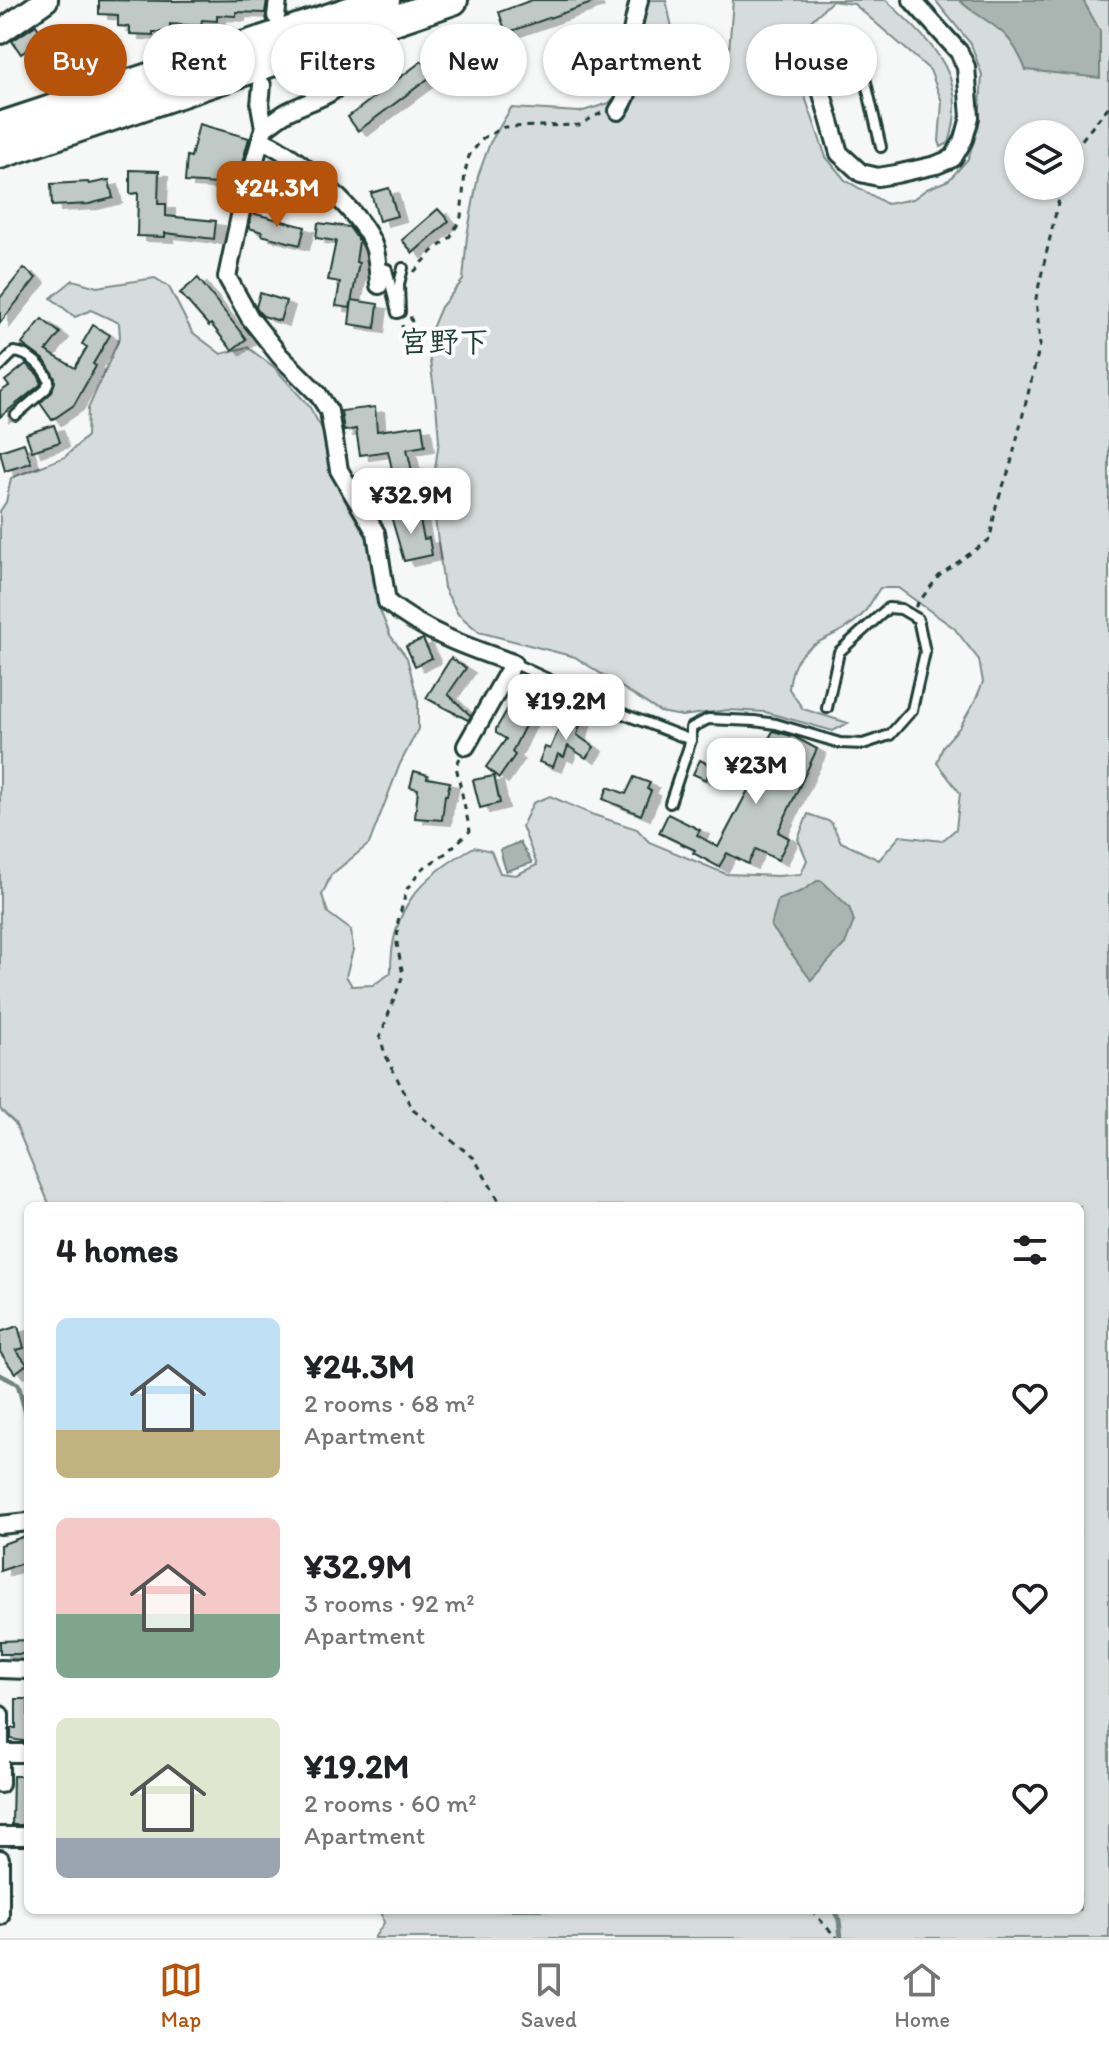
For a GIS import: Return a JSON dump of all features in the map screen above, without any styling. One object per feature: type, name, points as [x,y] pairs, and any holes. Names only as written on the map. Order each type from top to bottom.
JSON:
[{"type":"highway","points":[[344,24],[385,0]]},
{"type":"highway","points":[[354,24],[453,0]]},
{"type":"highway","points":[[0,127],[271,47]]},
{"type":"highway","points":[[0,154],[271,53]]},
{"type":"main road","points":[[0,32],[46,0]]},
{"type":"street","points":[[618,111],[628,97],[631,85],[631,41],[639,0]]},
{"type":"street","points":[[823,96],[839,153],[861,173],[878,177],[936,165],[953,158],[964,139],[970,117],[966,67],[959,52],[912,0]]},
{"type":"street","points":[[262,85],[262,134],[227,277],[250,318],[280,356],[318,394],[329,411],[339,470],[376,533],[387,602],[403,615],[433,631],[469,648],[513,663],[466,746]]},
{"type":"street","points":[[262,134],[290,110],[326,96]]},
{"type":"street","points":[[262,134],[331,191],[361,224],[374,247],[378,277]]},
{"type":"street","points":[[0,1525],[24,1522]]},
{"type":"street","points":[[0,1669],[24,1670]]},
{"type":"street","points":[[0,1715],[0,1784]]},
{"type":"street","points":[[0,1753],[24,1753]]},
{"type":"street","points":[[0,1836],[24,1836]]},
{"type":"street","points":[[0,1859],[0,1916]]},
{"type":"lane","points":[[869,96],[881,147]]},
{"type":"lane","points":[[397,313],[400,312],[399,284],[403,268]]},
{"type":"lane","points":[[378,277],[387,269],[397,313]]},
{"type":"lane","points":[[0,366],[14,352],[24,353],[46,373],[49,381],[46,389],[16,415]]},
{"type":"lane","points":[[670,803],[691,740],[691,728],[708,719],[776,724],[840,743],[863,744],[890,735],[912,710],[925,652],[918,619],[910,613],[888,608],[839,652],[827,708]]},
{"type":"lane","points":[[513,663],[626,715],[691,740]]},
{"type":"path","points":[[1084,137],[1109,106]]},
{"type":"path","points":[[413,273],[451,237],[461,217],[469,156],[483,138],[504,127],[579,125],[601,112],[618,111]]},
{"type":"path","points":[[910,613],[939,576],[990,539],[996,506],[1010,467],[1040,345],[1036,298],[1059,200]]},
{"type":"path","points":[[397,313],[406,344],[417,337],[410,321],[410,308]]},
{"type":"path","points":[[466,746],[456,766],[470,831],[422,869],[407,889],[398,921],[397,944],[403,975],[380,1037],[385,1054],[413,1110],[474,1158],[500,1202]]},
{"type":"path","points":[[815,1914],[837,1938]]},
{"type":"shaded area","points":[[648,0],[666,0],[671,24],[643,24]]},
{"type":"shaded area","points":[[733,0],[886,0],[932,46],[951,79],[955,98],[949,143],[941,147],[939,141],[942,102],[930,70],[854,4],[832,1],[808,24],[746,24],[746,96],[805,96],[826,157],[845,180],[887,204],[913,199],[949,180],[968,159],[979,125],[982,75],[971,44],[935,0],[1109,0],[1109,1938],[374,1938],[384,1923],[382,1914],[1084,1914],[1084,1202],[48,1202],[15,1123],[0,1109],[0,511],[6,502],[11,478],[65,457],[87,436],[88,409],[120,337],[119,323],[91,310],[75,317],[51,298],[73,280],[97,287],[155,278],[169,287],[192,332],[221,354],[247,347],[274,367],[309,406],[325,434],[333,479],[368,540],[377,603],[390,635],[407,658],[418,701],[418,729],[400,764],[369,844],[331,875],[322,895],[328,913],[351,930],[353,950],[346,976],[352,986],[373,985],[391,973],[392,950],[403,912],[424,883],[455,858],[474,847],[491,851],[500,873],[516,875],[537,865],[522,826],[533,803],[550,796],[637,829],[649,842],[726,874],[801,874],[807,860],[798,839],[808,814],[831,822],[841,842],[879,860],[900,836],[942,841],[956,829],[960,793],[937,763],[943,746],[960,727],[983,682],[979,660],[954,628],[898,588],[880,588],[862,615],[806,650],[792,671],[789,689],[803,709],[848,723],[833,731],[765,712],[728,710],[682,716],[660,712],[575,657],[479,632],[458,614],[444,588],[435,518],[434,476],[439,441],[427,340],[441,307],[463,280],[478,176],[490,143],[511,108],[580,112],[609,103],[616,96],[730,96]]},
{"type":"shaded area","points":[[959,0],[1083,0],[1100,31],[1100,78],[1026,70],[1006,36]]},
{"type":"shaded area","points":[[520,842],[532,863],[506,871],[500,850]]},
{"type":"shaded area","points":[[822,881],[849,907],[854,921],[845,944],[811,980],[771,926],[778,900],[802,891]]},
{"type":"building","points":[[99,0],[267,0],[265,13],[217,15],[217,21],[202,20],[201,24],[143,24],[143,35],[130,34],[127,24],[118,24],[118,15],[99,14]]},
{"type":"building","points":[[532,0],[595,2],[527,26],[503,24],[499,12]]},
{"type":"building","points":[[24,33],[24,52],[21,54],[12,41]]},
{"type":"building","points":[[420,63],[420,85],[358,131],[348,117],[376,96],[404,96],[404,75]]},
{"type":"building","points":[[199,124],[249,138],[236,185],[185,182],[187,156],[191,157]]},
{"type":"building","points":[[270,160],[285,166],[309,186],[305,195],[263,177]]},
{"type":"building","points":[[130,170],[159,171],[158,204],[166,204],[166,216],[216,221],[214,239],[165,233],[165,237],[137,236],[138,193],[130,194]]},
{"type":"building","points":[[109,180],[113,198],[89,204],[52,206],[51,184],[89,184]]},
{"type":"building","points":[[389,188],[397,216],[379,221],[371,193]]},
{"type":"building","points":[[438,209],[449,221],[413,253],[402,240]]},
{"type":"building","points":[[252,213],[305,227],[300,245],[261,235],[262,232],[249,228]]},
{"type":"building","points":[[318,223],[349,227],[359,241],[356,262],[359,263],[350,308],[336,306],[340,282],[328,280],[336,241],[316,238]]},
{"type":"building","points":[[24,268],[36,278],[0,323],[0,298]]},
{"type":"building","points":[[198,278],[246,339],[232,350],[180,293]]},
{"type":"building","points":[[260,293],[286,301],[280,321],[259,312],[256,307]]},
{"type":"building","points":[[352,300],[378,304],[375,328],[349,324]]},
{"type":"building","points":[[42,319],[60,333],[46,351],[75,368],[87,347],[82,344],[93,325],[110,335],[74,405],[52,420],[40,403],[52,392],[55,378],[45,361],[22,344]]},
{"type":"building","points":[[26,364],[38,375],[40,385],[0,417],[0,392],[9,386],[5,381]]},
{"type":"building","points":[[375,407],[377,431],[422,425],[425,446],[407,449],[416,488],[397,492],[388,451],[360,455],[356,429],[344,431],[341,411]]},
{"type":"building","points":[[54,425],[60,442],[32,451],[26,434]]},
{"type":"building","points":[[24,443],[31,463],[5,471],[0,451]]},
{"type":"building","points":[[418,511],[424,539],[429,538],[432,555],[404,561],[391,516]]},
{"type":"building","points":[[423,639],[432,658],[415,666],[406,646]]},
{"type":"building","points":[[451,658],[466,668],[448,694],[471,716],[468,720],[426,698]]},
{"type":"building","points":[[521,686],[539,697],[512,752],[515,755],[499,778],[486,767],[506,739],[496,733],[496,729]]},
{"type":"building","points":[[565,715],[582,719],[577,735],[594,747],[586,758],[568,746],[564,757],[558,754],[553,767],[539,762],[545,747],[550,749]]},
{"type":"building","points":[[773,731],[795,737],[817,749],[778,832],[789,838],[778,860],[756,849],[748,864],[727,853],[719,867],[693,853],[695,850],[659,833],[668,814],[700,830],[697,835],[718,847],[763,762],[758,759]]},
{"type":"building","points":[[700,760],[712,766],[706,780],[693,774]]},
{"type":"building","points":[[414,771],[428,775],[427,778],[450,782],[442,820],[415,818],[418,789],[410,787]]},
{"type":"building","points":[[494,776],[500,803],[480,808],[473,780]]},
{"type":"building","points":[[634,777],[650,783],[647,789],[651,791],[641,815],[603,799],[608,787],[626,794]]},
{"type":"building","points":[[18,1326],[24,1348],[16,1350],[24,1360],[24,1366],[15,1373],[0,1352],[0,1332]]},
{"type":"building","points":[[24,1536],[24,1562],[0,1571],[0,1545]]},
{"type":"building","points":[[24,1640],[24,1654],[0,1654],[0,1641]]},
{"type":"building","points":[[16,1699],[24,1699],[24,1741],[11,1739],[11,1728],[16,1728]]},
{"type":"building","points":[[13,1776],[24,1776],[24,1825],[12,1825]]},
{"type":"waterway","points":[[0,1375],[18,1384],[24,1406]]},
{"type":"waterway","points":[[836,1914],[841,1938]]},
{"type":"district","name":"宮野下","points":[[444,341]]}]
